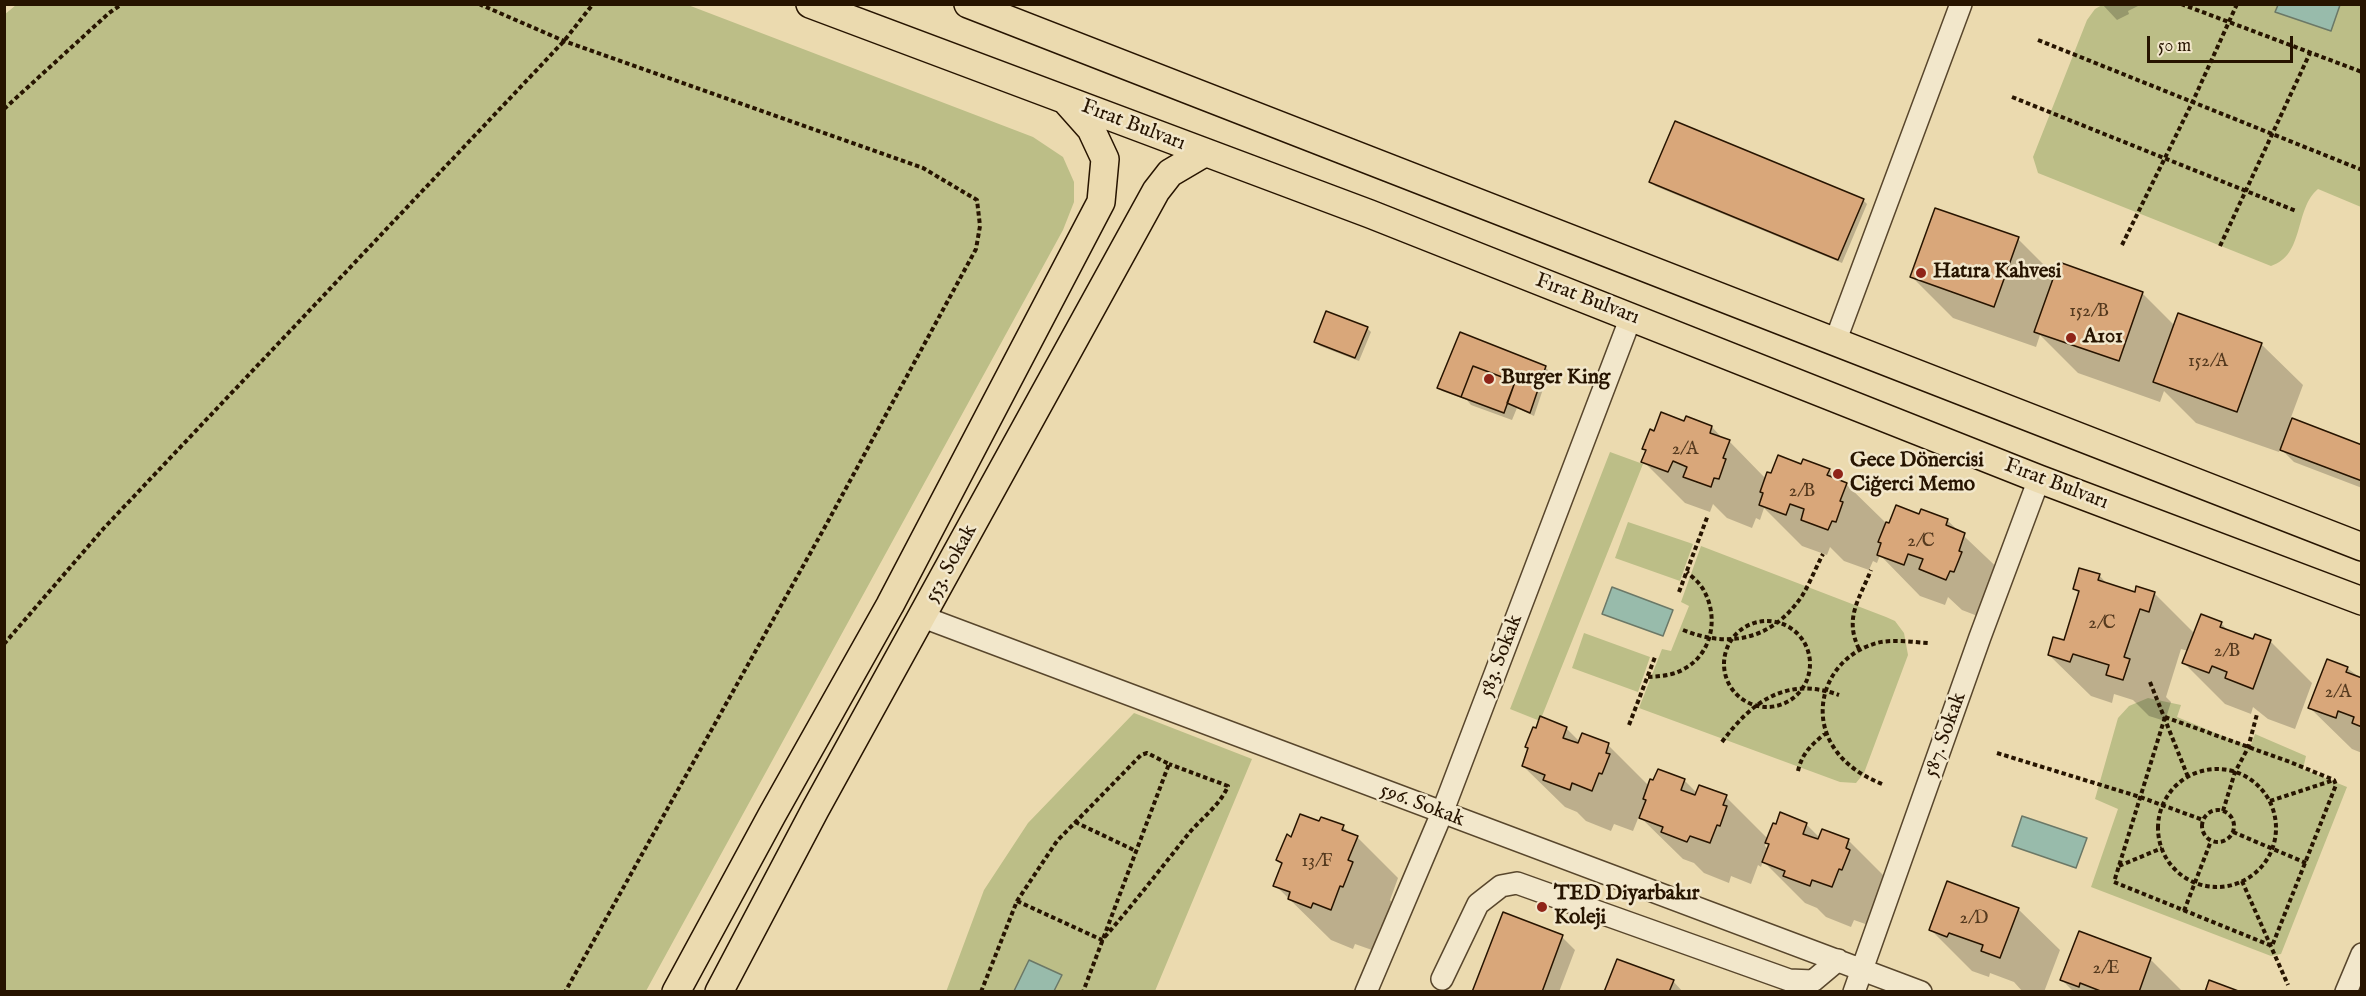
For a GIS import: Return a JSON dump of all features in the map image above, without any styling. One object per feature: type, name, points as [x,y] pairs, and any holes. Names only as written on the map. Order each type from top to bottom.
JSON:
[{"type":"main road","name":"Fırat Bulvarı","points":[[810,4],[1370,214],[2040,479],[2361,601]]},
{"type":"main road","points":[[968,4],[2361,547]]},
{"type":"main road","points":[[676,992],[890,605],[1101,202],[1105,159],[1091,129],[1065,99]]},
{"type":"main road","name":"553. Sokak","points":[[719,992],[815,810],[1156,190],[1170,173],[1204,153]]},
{"type":"street","points":[[1835,342],[1961,4]]},
{"type":"street","name":"583. Sokak","points":[[1366,992],[1442,813],[1631,317]]},
{"type":"street","name":"587. Sokak","points":[[1854,992],[1980,637],[2040,479]]},
{"type":"street","name":"596. Sokak","points":[[923,617],[1921,992]]},
{"type":"street","points":[[1442,979],[1478,904],[1501,886],[1517,883],[1789,980],[1813,981],[1838,960]]},
{"type":"street","points":[[2346,992],[2361,954]]},
{"type":"path","points":[[4,109],[109,13],[122,4]]},
{"type":"path","points":[[479,4],[564,41],[923,168],[977,200],[980,226],[976,249],[971,259],[826,525],[565,992]]},
{"type":"path","points":[[4,644],[104,528],[564,41],[593,4]]},
{"type":"path","points":[[2181,4],[2361,72]]},
{"type":"path","points":[[2122,245],[2193,101],[2237,4]]},
{"type":"path","points":[[2038,40],[2361,170]]},
{"type":"path","points":[[2220,246],[2310,53]]},
{"type":"path","points":[[2012,97],[2295,212]]},
{"type":"path","points":[[1679,592],[1708,515]]},
{"type":"path","points":[[1683,630],[1709,639],[1731,640],[1755,634],[1779,622],[1802,595],[1823,554]]},
{"type":"path","points":[[1859,650],[1851,623],[1871,570]]},
{"type":"path","points":[[1648,677],[1668,675],[1683,670],[1694,662],[1706,648],[1712,618],[1709,603],[1702,587],[1686,572]]},
{"type":"path","points":[[1756,621],[1779,622],[1796,631],[1805,642],[1810,655],[1811,669],[1803,688],[1788,702],[1774,707],[1755,705],[1745,701],[1734,692],[1726,679],[1723,665],[1726,650],[1731,640],[1743,627],[1756,621]]},
{"type":"path","points":[[1882,784],[1866,777],[1846,763],[1836,751],[1822,716],[1822,700],[1837,668],[1859,650],[1878,642],[1928,643]]},
{"type":"path","points":[[1629,725],[1655,657]]},
{"type":"path","points":[[2150,682],[2188,777]]},
{"type":"path","points":[[1722,742],[1737,722],[1755,705],[1769,697],[1803,688],[1826,690],[1839,695]]},
{"type":"path","points":[[2223,811],[2235,772],[2248,748],[2257,714]]},
{"type":"path","points":[[2165,717],[2290,762],[2334,780],[2337,785],[2272,946]]},
{"type":"path","points":[[2165,717],[2114,882],[2272,946]]},
{"type":"path","points":[[1798,771],[1805,751],[1827,733]]},
{"type":"path","points":[[981,992],[1017,901],[1057,841],[1141,755],[1147,753],[1169,764],[1228,786],[1224,796],[1192,830],[1134,904],[1102,940]]},
{"type":"path","points":[[1998,753],[2140,797],[2203,820]]},
{"type":"path","points":[[1083,992],[1169,764]]},
{"type":"path","points":[[2219,769],[2235,772],[2255,783],[2270,801],[2275,817],[2276,833],[2272,849],[2265,862],[2255,873],[2242,881],[2227,886],[2211,886],[2195,882],[2175,868],[2162,848],[2159,827],[2163,805],[2173,789],[2188,777],[2203,771],[2219,769]]},
{"type":"path","points":[[2270,801],[2334,780]]},
{"type":"path","points":[[2223,811],[2233,821],[2233,832],[2226,841],[2220,843],[2211,841],[2203,834],[2203,820],[2211,812],[2223,811]]},
{"type":"path","points":[[1075,822],[1136,851]]},
{"type":"path","points":[[2233,832],[2306,863]]},
{"type":"path","points":[[2184,911],[2211,841]]},
{"type":"path","points":[[2119,866],[2162,848]]},
{"type":"path","points":[[2242,881],[2288,985]]},
{"type":"path","points":[[1017,901],[1102,940]]},
{"type":"green space","points":[[2104,4],[2361,5],[2361,207],[2318,189],[2305,208],[2289,252],[2282,260],[2271,266],[2038,173],[2033,157],[2087,20],[2095,9]]},
{"type":"green space","points":[[16,5],[688,5],[1033,137],[1063,157],[1074,182],[1074,202],[1063,230],[646,991],[5,991],[4,15]]},
{"type":"green space","points":[[1610,452],[1643,464],[1540,721],[1510,709]]},
{"type":"green space","points":[[1628,522],[1693,544],[1680,581],[1615,558]]},
{"type":"green space","points":[[1701,546],[1886,617],[1895,621],[1904,633],[1908,655],[1864,773],[1856,783],[1840,782],[1639,708],[1662,649],[1671,651],[1689,606],[1681,602]]},
{"type":"green space","points":[[1584,633],[1650,657],[1638,692],[1572,668]]},
{"type":"green space","points":[[2148,698],[2181,705],[2177,717],[2250,747],[2255,734],[2306,756],[2303,769],[2347,787],[2281,954],[2271,956],[2091,887],[2118,809],[2095,799],[2118,718],[2129,706]]},
{"type":"green space","points":[[1134,713],[1252,759],[1155,991],[946,992],[984,890],[1028,823]]},
{"type":"shaded area","points":[[2278,4],[2340,5],[2331,31],[2275,12]]},
{"type":"shaded area","points":[[1612,587],[1673,610],[1663,636],[1602,614]]},
{"type":"shaded area","points":[[2022,816],[2087,838],[2076,868],[2012,846]]},
{"type":"shaded area","points":[[1029,960],[1062,975],[1054,991],[1014,991]]},
{"type":"building","points":[[1675,121],[1864,199],[1838,260],[1649,182]]},
{"type":"building","points":[[1935,208],[2019,237],[1994,307],[1910,277]]},
{"type":"building","points":[[2059,262],[2143,292],[2119,361],[2034,332]]},
{"type":"building","points":[[1326,311],[1368,327],[1355,358],[1314,342]]},
{"type":"building","points":[[2178,313],[2262,343],[2237,412],[2153,382]]},
{"type":"building","points":[[1460,332],[1546,366],[1530,413],[1507,403],[1515,382],[1473,366],[1461,397],[1437,388]]},
{"type":"building","points":[[1473,366],[1515,382],[1504,413],[1461,397]]},
{"type":"building","points":[[1661,412],[1684,421],[1686,416],[1712,426],[1710,433],[1730,440],[1723,458],[1726,459],[1719,479],[1714,478],[1711,487],[1683,477],[1687,467],[1673,461],[1668,472],[1641,462],[1646,450],[1642,449],[1650,429],[1654,431]]},
{"type":"building","points":[[2292,418],[2362,445],[2362,481],[2280,450]]},
{"type":"building","points":[[1778,455],[1801,464],[1803,459],[1830,469],[1827,475],[1847,483],[1840,501],[1843,502],[1836,522],[1832,521],[1828,530],[1801,520],[1804,509],[1790,504],[1786,515],[1759,505],[1763,493],[1760,492],[1767,472],[1771,473]]},
{"type":"building","points":[[1896,505],[1919,514],[1921,509],[1948,519],[1946,525],[1965,533],[1959,551],[1962,552],[1954,572],[1950,571],[1946,580],[1919,569],[1923,559],[1908,554],[1904,565],[1877,555],[1881,543],[1878,542]]},
{"type":"building","points":[[2079,568],[2100,574],[2098,580],[2135,592],[2136,586],[2155,592],[2149,612],[2140,609],[2124,657],[2130,659],[2123,680],[2106,675],[2109,665],[2073,654],[2070,662],[2048,655],[2053,637],[2064,640],[2079,591],[2073,589]]},
{"type":"building","points":[[2201,614],[2222,622],[2220,627],[2253,639],[2255,634],[2271,640],[2253,689],[2225,678],[2227,672],[2212,666],[2209,673],[2182,663]]},
{"type":"building","points":[[2327,659],[2348,667],[2346,672],[2362,678],[2362,727],[2352,723],[2354,717],[2338,711],[2336,718],[2308,708]]},
{"type":"building","points":[[1540,716],[1567,727],[1563,738],[1578,743],[1582,733],[1609,743],[1606,753],[1610,754],[1592,791],[1572,783],[1570,790],[1543,780],[1545,775],[1522,766],[1528,748],[1525,747]]},
{"type":"building","points":[[1658,769],[1685,779],[1681,790],[1695,795],[1699,785],[1727,795],[1723,805],[1727,806],[1720,826],[1717,825],[1710,843],[1690,836],[1687,842],[1661,832],[1663,827],[1639,818],[1646,800],[1643,799],[1650,779],[1653,780]]},
{"type":"building","points":[[1780,812],[1807,823],[1803,834],[1818,839],[1822,829],[1849,839],[1846,848],[1850,850],[1832,887],[1812,880],[1810,886],[1783,876],[1785,871],[1762,862],[1769,844],[1765,843]]},
{"type":"building","points":[[1300,814],[1319,821],[1321,817],[1344,825],[1342,830],[1358,836],[1348,860],[1353,862],[1343,887],[1340,886],[1331,910],[1313,903],[1311,908],[1288,899],[1290,892],[1273,886],[1282,863],[1276,860],[1287,834],[1291,837]]},
{"type":"building","points":[[1947,881],[2019,908],[2000,958],[1981,951],[1983,945],[1949,933],[1947,937],[1929,930]]},
{"type":"building","points":[[1503,912],[1563,935],[1542,992],[1472,992]]},
{"type":"building","points":[[2079,931],[2151,958],[2139,992],[2103,992],[2080,983],[2079,987],[2060,980]]},
{"type":"building","points":[[1617,959],[1674,980],[1669,992],[1604,992]]},
{"type":"building","points":[[2209,980],[2241,992],[2205,992]]},
{"type":"place","name":"Hatıra Kahvesi","points":[[1921,273]]},
{"type":"place","name":"A101","points":[[2071,338]]},
{"type":"place","name":"Burger King","points":[[1489,379]]},
{"type":"place","name":"Gece Dönercisi Ciğerci Memo","points":[[1838,474]]},
{"type":"place","name":"TED Diyarbakır Koleji","points":[[1542,907]]}]
